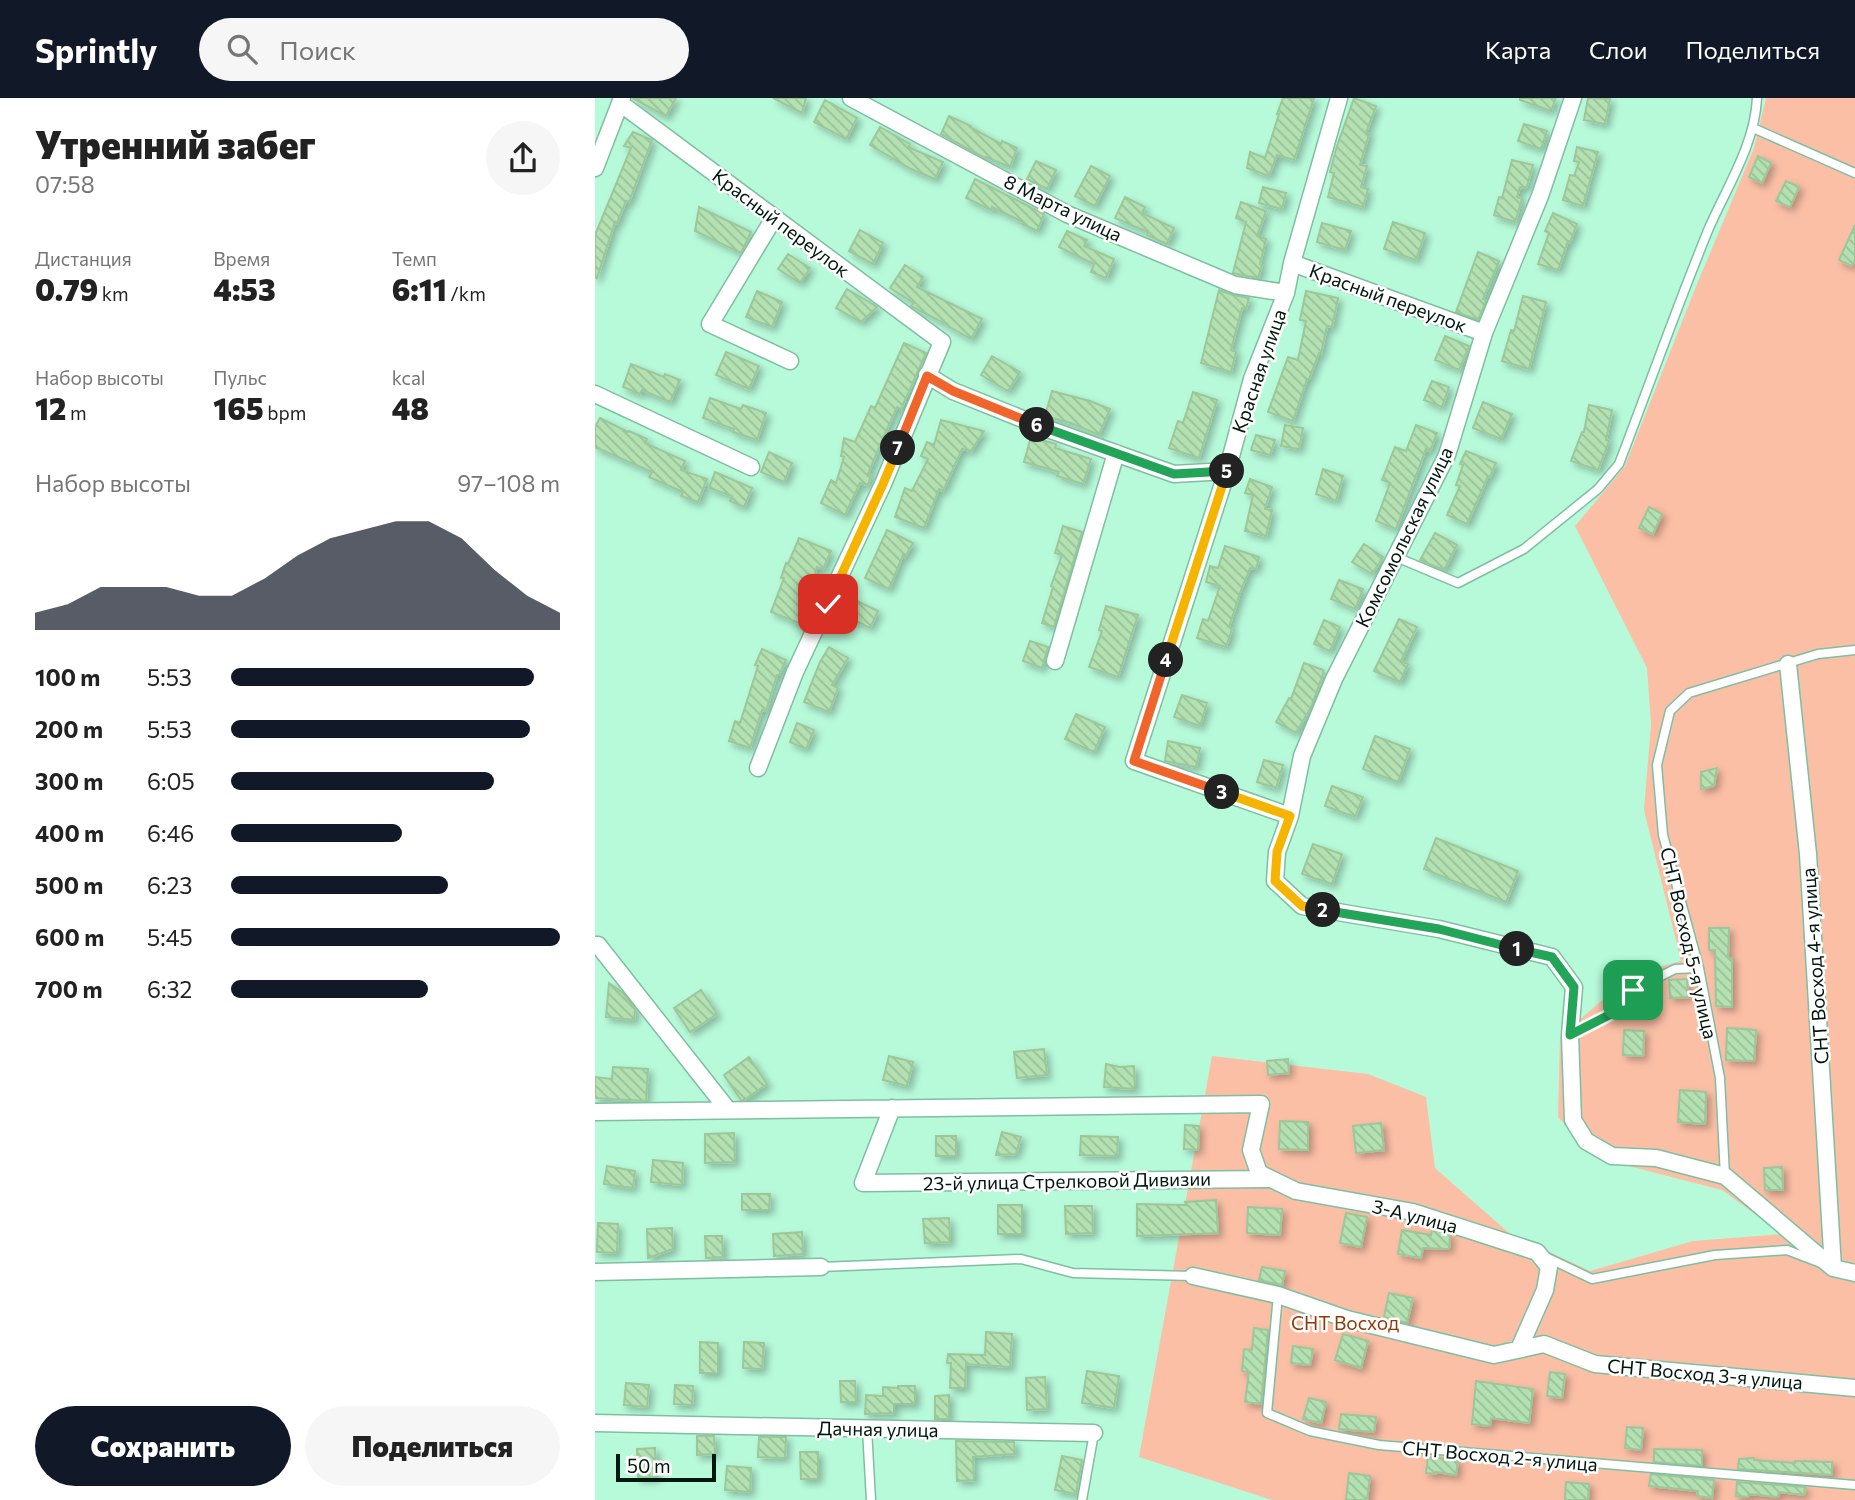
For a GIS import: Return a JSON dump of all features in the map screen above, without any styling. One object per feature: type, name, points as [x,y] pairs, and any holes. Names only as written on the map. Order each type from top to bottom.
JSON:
[{"type":"street","name":"8 Марта улица","points":[[851,98],[1067,214],[1235,285],[1286,293]]},
{"type":"street","name":"Красная улица","points":[[1290,816],[1134,761],[1227,471],[1252,379],[1286,293],[1339,98]]},
{"type":"street","name":"Комсомольская улица","points":[[1570,1035],[1574,987],[1552,957],[1439,929],[1302,906],[1275,881],[1277,852],[1290,816],[1302,756],[1334,679],[1447,455],[1485,333],[1540,196],[1573,98]]},
{"type":"street","name":"Красный переулок","points":[[621,100],[774,218],[942,342],[927,376]]},
{"type":"street","points":[[595,168],[621,100]]},
{"type":"street","points":[[774,218],[709,324],[790,361]]},
{"type":"street","name":"Красный переулок","points":[[1292,263],[1485,333]]},
{"type":"street","points":[[758,768],[795,672],[883,484],[927,376],[953,391],[1045,428],[1174,474],[1227,471]]},
{"type":"street","points":[[595,394],[751,467]]},
{"type":"street","points":[[1055,661],[1116,453]]},
{"type":"street","name":"СНТ Восход 4-я улица","points":[[1788,664],[1808,854],[1833,1268]]},
{"type":"street","points":[[595,945],[598,945],[728,1110]]},
{"type":"street","points":[[1570,1035],[1573,1119],[1586,1141],[1612,1156],[1656,1158],[1725,1176],[1833,1268],[1855,1273]]},
{"type":"street","points":[[595,1112],[1261,1104],[1251,1150],[1259,1173],[1271,1179]]},
{"type":"street","name":"23-й улица Стрелковой Дивизии","points":[[892,1108],[863,1183],[1271,1179]]},
{"type":"street","name":"3-А улица","points":[[1271,1179],[1296,1191],[1413,1212],[1537,1252]]},
{"type":"street","points":[[1519,1349],[1545,1290],[1549,1267],[1537,1252]]},
{"type":"street","points":[[595,1272],[821,1266]]},
{"type":"street","name":"СНТ Восход 3-я улица","points":[[1193,1276],[1278,1295],[1347,1319],[1494,1355],[1544,1344],[1595,1364],[1855,1388]]},
{"type":"street","name":"Дачная улица","points":[[595,1423],[1094,1433]]},
{"type":"lane","points":[[1396,557],[1458,583],[1524,549],[1598,489],[1619,464],[1710,228],[1753,128],[1757,98]]},
{"type":"lane","points":[[1753,128],[1855,173]]},
{"type":"lane","points":[[1788,664],[1818,654],[1855,650]]},
{"type":"lane","name":"СНТ Восход 5-я улица","points":[[1725,1176],[1720,1078],[1699,968],[1663,835],[1657,765],[1670,711],[1689,693],[1788,664]]},
{"type":"lane","points":[[1570,1035],[1613,1013],[1633,990],[1675,970],[1699,968]]},
{"type":"lane","points":[[1537,1252],[1592,1279],[1715,1255],[1787,1251],[1833,1268]]},
{"type":"lane","points":[[821,1266],[1021,1259],[1073,1273],[1193,1276]]},
{"type":"lane","name":"СНТ Восход 2-я улица","points":[[1278,1295],[1267,1413],[1310,1431],[1379,1445],[1855,1485]]},
{"type":"lane","points":[[867,1429],[871,1500]]},
{"type":"lane","name":"Дачная улица","points":[[1082,1500],[1094,1433]]},
{"type":"green space","name":"СНТ Восход","points":[[1766,98],[1855,98],[1855,1500],[1272,1500],[1139,1457],[1212,1056],[1368,1074],[1426,1097],[1435,1168],[1509,1233],[1590,1271],[1693,1241],[1782,1234],[1722,1190],[1594,1157],[1558,1117],[1560,1037],[1632,974],[1681,961],[1644,810],[1651,725],[1647,668],[1575,526],[1625,466],[1754,148]]},
{"type":"building","points":[[632,98],[676,98],[666,116]]},
{"type":"building","points":[[773,98],[806,98],[802,113]]},
{"type":"building","points":[[1283,98],[1314,98],[1294,160],[1277,155],[1269,176],[1247,168],[1250,152],[1265,158]]},
{"type":"building","points":[[1354,98],[1376,106],[1366,133],[1369,134],[1360,165],[1367,166],[1361,187],[1368,189],[1363,207],[1328,197],[1334,173],[1330,172],[1336,149]]},
{"type":"building","points":[[1520,98],[1556,98],[1551,111]]},
{"type":"building","points":[[1588,98],[1610,99],[1605,124],[1584,120]]},
{"type":"building","points":[[825,100],[857,118],[846,139],[814,122]]},
{"type":"building","points":[[949,116],[1001,144],[1002,141],[1017,148],[1010,167],[985,158],[941,134]]},
{"type":"building","points":[[1524,124],[1547,131],[1541,149],[1518,141]]},
{"type":"building","points":[[880,127],[910,144],[908,147],[943,162],[935,179],[911,169],[870,145]]},
{"type":"building","points":[[633,132],[652,140],[629,202],[626,201],[617,223],[615,222],[595,278],[595,235],[631,148],[624,146]]},
{"type":"building","points":[[1577,147],[1598,152],[1583,206],[1563,200],[1570,175],[1574,176],[1579,162],[1574,161]]},
{"type":"building","points":[[1758,156],[1771,163],[1762,183],[1749,177]]},
{"type":"building","points":[[1512,160],[1533,165],[1527,186],[1520,187],[1517,197],[1522,199],[1515,222],[1494,215],[1499,197],[1502,198]]},
{"type":"building","points":[[1036,161],[1056,170],[1047,189],[1027,179]]},
{"type":"building","points":[[1091,166],[1110,176],[1095,206],[1075,196]]},
{"type":"building","points":[[975,179],[1044,214],[1037,231],[992,207],[991,210],[966,198]]},
{"type":"building","points":[[1786,181],[1799,187],[1790,207],[1776,201]]},
{"type":"building","points":[[1263,187],[1286,193],[1282,209],[1259,203]]},
{"type":"building","points":[[1125,197],[1145,207],[1142,213],[1174,228],[1167,244],[1147,235],[1148,232],[1115,218]]},
{"type":"building","points":[[1241,202],[1266,211],[1257,236],[1266,239],[1258,278],[1233,273],[1246,222],[1236,218]]},
{"type":"building","points":[[699,207],[751,232],[741,253],[695,231]]},
{"type":"building","points":[[1553,213],[1577,224],[1558,270],[1538,264],[1549,233],[1545,231]]},
{"type":"building","points":[[1393,222],[1425,233],[1416,260],[1384,249]]},
{"type":"building","points":[[1322,223],[1351,231],[1345,250],[1317,242]]},
{"type":"building","points":[[1855,225],[1855,260],[1852,266],[1839,260]]},
{"type":"building","points":[[860,230],[883,243],[873,264],[849,251]]},
{"type":"building","points":[[1067,231],[1087,240],[1084,246],[1114,259],[1106,278],[1091,272],[1094,264],[1059,247]]},
{"type":"building","points":[[1478,252],[1499,261],[1483,299],[1486,301],[1478,320],[1456,312]]},
{"type":"building","points":[[788,254],[810,268],[800,283],[778,269]]},
{"type":"building","points":[[905,265],[923,277],[917,287],[982,319],[971,339],[911,306],[914,303],[890,288]]},
{"type":"building","points":[[847,289],[877,307],[861,322],[836,308]]},
{"type":"building","points":[[1219,290],[1249,298],[1246,309],[1242,308],[1231,350],[1236,352],[1231,372],[1201,363]]},
{"type":"building","points":[[757,291],[782,302],[772,327],[746,317]]},
{"type":"building","points":[[1306,291],[1338,298],[1332,327],[1327,326],[1321,354],[1319,353],[1307,379],[1293,421],[1268,412],[1288,357],[1298,360],[1306,321],[1300,320]]},
{"type":"building","points":[[1523,296],[1546,302],[1529,369],[1502,361],[1511,330],[1514,331]]},
{"type":"building","points":[[1445,336],[1469,346],[1459,370],[1435,360]]},
{"type":"building","points":[[904,343],[926,353],[901,409],[897,407],[883,438],[868,474],[871,475],[868,485],[860,483],[845,515],[821,503],[831,480],[836,483],[844,457],[841,456],[844,438],[855,442],[871,406],[875,408]]},
{"type":"building","points":[[726,352],[759,366],[749,389],[716,375]]},
{"type":"building","points":[[992,356],[1020,372],[1008,391],[981,375]]},
{"type":"building","points":[[631,364],[664,377],[665,374],[680,380],[670,402],[642,390],[640,394],[623,387]]},
{"type":"building","points":[[1432,381],[1449,387],[1442,407],[1424,400]]},
{"type":"building","points":[[1052,391],[1110,409],[1099,435],[1045,416]]},
{"type":"building","points":[[1193,392],[1217,400],[1199,458],[1169,448],[1178,421],[1183,423]]},
{"type":"building","points":[[710,398],[741,409],[743,405],[766,413],[757,440],[703,418]]},
{"type":"building","points":[[1483,402],[1512,414],[1501,439],[1473,428]]},
{"type":"building","points":[[1589,405],[1612,410],[1606,440],[1609,441],[1598,470],[1571,461],[1584,432]]},
{"type":"building","points":[[600,418],[647,439],[645,443],[685,461],[681,470],[707,479],[698,502],[681,496],[683,492],[649,477],[652,472],[595,447],[595,427]]},
{"type":"building","points":[[941,420],[984,431],[971,451],[962,449],[943,491],[939,489],[924,528],[895,517],[905,488],[912,491],[928,459],[921,456],[927,442],[934,445]]},
{"type":"building","points":[[1285,425],[1303,428],[1299,449],[1281,446]]},
{"type":"building","points":[[1416,425],[1437,433],[1430,451],[1426,449],[1396,529],[1376,521],[1390,483],[1382,480],[1395,447],[1406,451]]},
{"type":"building","points":[[1256,435],[1275,440],[1270,455],[1251,450]]},
{"type":"building","points":[[1031,437],[1091,459],[1083,484],[1057,476],[1059,472],[1024,462]]},
{"type":"building","points":[[1466,451],[1496,463],[1467,524],[1447,515],[1460,486],[1456,485]]},
{"type":"building","points":[[769,452],[792,463],[784,482],[761,472]]},
{"type":"building","points":[[1323,469],[1343,476],[1336,501],[1316,494]]},
{"type":"building","points":[[715,472],[752,488],[744,507],[730,501],[732,496],[709,488]]},
{"type":"building","points":[[1250,479],[1272,487],[1265,509],[1272,510],[1266,536],[1245,531],[1253,495],[1245,493]]},
{"type":"building","points":[[1649,507],[1662,514],[1653,534],[1639,528]]},
{"type":"building","points":[[1063,526],[1082,532],[1054,627],[1042,623],[1062,555],[1055,553]]},
{"type":"building","points":[[887,530],[913,543],[905,557],[903,555],[889,589],[865,578]]},
{"type":"building","points":[[1435,533],[1457,545],[1444,570],[1420,560]]},
{"type":"building","points":[[799,538],[831,551],[823,569],[817,567],[799,623],[771,612],[784,578],[781,578],[786,563],[788,564]]},
{"type":"building","points":[[1364,544],[1383,557],[1372,574],[1352,562]]},
{"type":"building","points":[[1225,546],[1259,557],[1256,569],[1250,568],[1240,593],[1229,627],[1232,629],[1226,647],[1197,638],[1203,619],[1208,621],[1220,586],[1206,582],[1210,566],[1218,568]]},
{"type":"building","points":[[1339,580],[1363,589],[1355,609],[1331,599]]},
{"type":"building","points":[[855,600],[878,611],[870,628],[847,616]]},
{"type":"building","points":[[1106,606],[1138,615],[1118,677],[1089,667],[1102,631],[1099,630]]},
{"type":"building","points":[[1399,619],[1417,627],[1401,661],[1408,664],[1400,682],[1374,671]]},
{"type":"building","points":[[1324,620],[1340,627],[1330,651],[1314,644]]},
{"type":"building","points":[[1030,641],[1048,647],[1042,668],[1023,661]]},
{"type":"building","points":[[829,647],[848,658],[832,685],[838,688],[829,712],[804,702]]},
{"type":"building","points":[[762,649],[786,660],[777,675],[766,711],[762,710],[750,748],[729,741],[735,721],[740,723],[758,666],[755,665]]},
{"type":"building","points":[[1304,663],[1323,670],[1323,674],[1311,707],[1296,733],[1276,722],[1289,698],[1291,699]]},
{"type":"building","points":[[1182,695],[1207,703],[1200,726],[1174,717]]},
{"type":"building","points":[[1076,714],[1105,727],[1094,752],[1065,739]]},
{"type":"building","points":[[797,723],[814,730],[806,749],[790,742]]},
{"type":"building","points":[[1375,736],[1410,749],[1398,782],[1363,769]]},
{"type":"building","points":[[1168,741],[1200,748],[1196,767],[1165,761]]},
{"type":"building","points":[[1264,760],[1283,765],[1276,788],[1257,782]]},
{"type":"building","points":[[1717,768],[1714,786],[1701,789],[1701,772]]},
{"type":"building","points":[[1332,786],[1363,797],[1355,817],[1325,806]]},
{"type":"building","points":[[1436,838],[1518,871],[1506,902],[1424,869]]},
{"type":"building","points":[[1313,844],[1342,854],[1332,884],[1302,874]]},
{"type":"building","points":[[1709,928],[1729,928],[1728,958],[1732,958],[1732,1007],[1716,1006],[1715,950],[1709,950]]},
{"type":"building","points":[[1687,979],[1688,997],[1670,998],[1669,980]]},
{"type":"building","points":[[609,983],[623,993],[635,1009],[634,1020],[606,1017]]},
{"type":"building","points":[[701,990],[717,1014],[690,1032],[674,1008]]},
{"type":"building","points":[[1727,1028],[1756,1030],[1754,1061],[1726,1060]]},
{"type":"building","points":[[1624,1030],[1644,1031],[1643,1056],[1623,1055]]},
{"type":"building","points":[[1044,1049],[1047,1075],[1017,1078],[1014,1052]]},
{"type":"building","points":[[889,1056],[913,1062],[907,1086],[883,1080]]},
{"type":"building","points":[[749,1057],[767,1084],[741,1100],[724,1075]]},
{"type":"building","points":[[1288,1059],[1289,1073],[1268,1075],[1267,1061]]},
{"type":"building","points":[[1106,1064],[1134,1066],[1135,1089],[1104,1087]]},
{"type":"building","points":[[613,1067],[648,1069],[646,1101],[595,1098],[595,1077],[612,1079]]},
{"type":"building","points":[[1680,1090],[1706,1092],[1705,1124],[1678,1122]]},
{"type":"building","points":[[1280,1121],[1308,1122],[1308,1150],[1279,1149]]},
{"type":"building","points":[[1381,1123],[1384,1150],[1356,1153],[1353,1126]]},
{"type":"building","points":[[1185,1125],[1199,1126],[1198,1150],[1184,1149]]},
{"type":"building","points":[[1002,1132],[1021,1137],[1016,1154],[996,1155]]},
{"type":"building","points":[[734,1133],[735,1162],[705,1163],[705,1134]]},
{"type":"building","points":[[936,1136],[956,1136],[956,1156],[936,1156]]},
{"type":"building","points":[[1081,1136],[1118,1137],[1117,1156],[1080,1155]]},
{"type":"building","points":[[653,1160],[683,1163],[682,1185],[651,1182]]},
{"type":"building","points":[[607,1166],[635,1171],[633,1188],[604,1184]]},
{"type":"building","points":[[1782,1167],[1783,1190],[1765,1190],[1764,1168]]},
{"type":"building","points":[[742,1194],[770,1194],[769,1210],[742,1210]]},
{"type":"building","points":[[1216,1200],[1218,1233],[1137,1236],[1137,1204],[1186,1205],[1185,1202]]},
{"type":"building","points":[[998,1205],[1022,1205],[1022,1234],[998,1234]]},
{"type":"building","points":[[1065,1206],[1092,1206],[1093,1233],[1066,1234]]},
{"type":"building","points":[[1248,1207],[1282,1209],[1280,1235],[1247,1233]]},
{"type":"building","points":[[1346,1213],[1367,1217],[1361,1247],[1340,1243]]},
{"type":"building","points":[[949,1218],[950,1242],[925,1243],[923,1219]]},
{"type":"building","points":[[598,1223],[618,1224],[617,1253],[597,1252]]},
{"type":"building","points":[[672,1228],[673,1249],[648,1258],[647,1229]]},
{"type":"building","points":[[1402,1230],[1431,1235],[1432,1230],[1435,1230],[1450,1235],[1449,1249],[1423,1248],[1421,1258],[1398,1254]]},
{"type":"building","points":[[802,1232],[803,1254],[774,1256],[773,1234]]},
{"type":"building","points":[[705,1236],[722,1236],[723,1257],[706,1258]]},
{"type":"building","points":[[1262,1267],[1285,1271],[1282,1285],[1259,1280]]},
{"type":"building","points":[[1389,1293],[1413,1298],[1407,1323],[1384,1317]]},
{"type":"building","points":[[1254,1328],[1268,1330],[1261,1404],[1245,1402],[1249,1372],[1242,1371],[1244,1349],[1252,1350]]},
{"type":"building","points":[[986,1332],[1012,1334],[1010,1367],[966,1364],[965,1388],[950,1388],[951,1363],[947,1363],[948,1354],[985,1355]]},
{"type":"building","points":[[1343,1334],[1368,1341],[1361,1368],[1335,1360]]},
{"type":"building","points":[[700,1342],[718,1343],[718,1373],[700,1373]]},
{"type":"building","points":[[744,1342],[764,1343],[762,1369],[743,1368]]},
{"type":"building","points":[[1293,1346],[1313,1349],[1310,1365],[1291,1363]]},
{"type":"building","points":[[1087,1371],[1119,1376],[1114,1408],[1082,1403]]},
{"type":"building","points":[[1550,1372],[1565,1374],[1562,1398],[1547,1396]]},
{"type":"building","points":[[1045,1377],[1047,1409],[1027,1410],[1026,1378]]},
{"type":"building","points":[[840,1381],[855,1381],[856,1402],[841,1402]]},
{"type":"building","points":[[1476,1381],[1533,1389],[1529,1423],[1491,1418],[1490,1426],[1472,1424]]},
{"type":"building","points":[[626,1383],[649,1385],[647,1407],[624,1405]]},
{"type":"building","points":[[675,1385],[693,1386],[692,1405],[674,1404]]},
{"type":"building","points":[[915,1386],[915,1404],[894,1404],[894,1413],[865,1414],[866,1395],[883,1396],[883,1387]]},
{"type":"building","points":[[949,1395],[949,1419],[935,1419],[935,1396]]},
{"type":"building","points":[[1309,1398],[1326,1402],[1321,1423],[1303,1419]]},
{"type":"building","points":[[1341,1414],[1376,1417],[1374,1432],[1339,1429]]},
{"type":"building","points":[[1627,1427],[1643,1428],[1641,1450],[1625,1448]]},
{"type":"building","points":[[697,1436],[714,1436],[715,1454],[697,1455]]},
{"type":"building","points":[[759,1437],[786,1437],[785,1458],[758,1457]]},
{"type":"building","points":[[956,1441],[1014,1442],[1015,1454],[973,1457],[974,1480],[957,1481]]},
{"type":"building","points":[[655,1448],[656,1477],[638,1478],[637,1449]]},
{"type":"building","points":[[1654,1449],[1702,1450],[1702,1466],[1654,1462]]},
{"type":"building","points":[[800,1452],[818,1452],[818,1479],[801,1479]]},
{"type":"building","points":[[1062,1456],[1082,1460],[1076,1494],[1055,1490]]},
{"type":"building","points":[[1428,1457],[1458,1460],[1456,1475],[1426,1473]]},
{"type":"building","points":[[1739,1459],[1795,1463],[1832,1462],[1832,1475],[1738,1469]]},
{"type":"building","points":[[727,1466],[751,1468],[750,1492],[725,1490]]},
{"type":"building","points":[[1349,1473],[1370,1476],[1367,1500],[1346,1500]]},
{"type":"building","points":[[1651,1474],[1714,1480],[1712,1498],[1697,1496],[1698,1491],[1649,1486]]},
{"type":"building","points":[[1566,1482],[1589,1484],[1588,1500],[1565,1500]]},
{"type":"building","points":[[1737,1482],[1805,1487],[1804,1495],[1779,1492],[1778,1497],[1749,1494],[1748,1497],[1736,1496]]},
{"type":"route","points":[[828,604],[883,484],[927,376],[953,391],[1045,428],[1174,474],[1227,471],[1134,761],[1290,816],[1277,852],[1275,881],[1302,906],[1439,929],[1552,957],[1574,987],[1570,1035],[1613,1013],[1633,990]]}]
